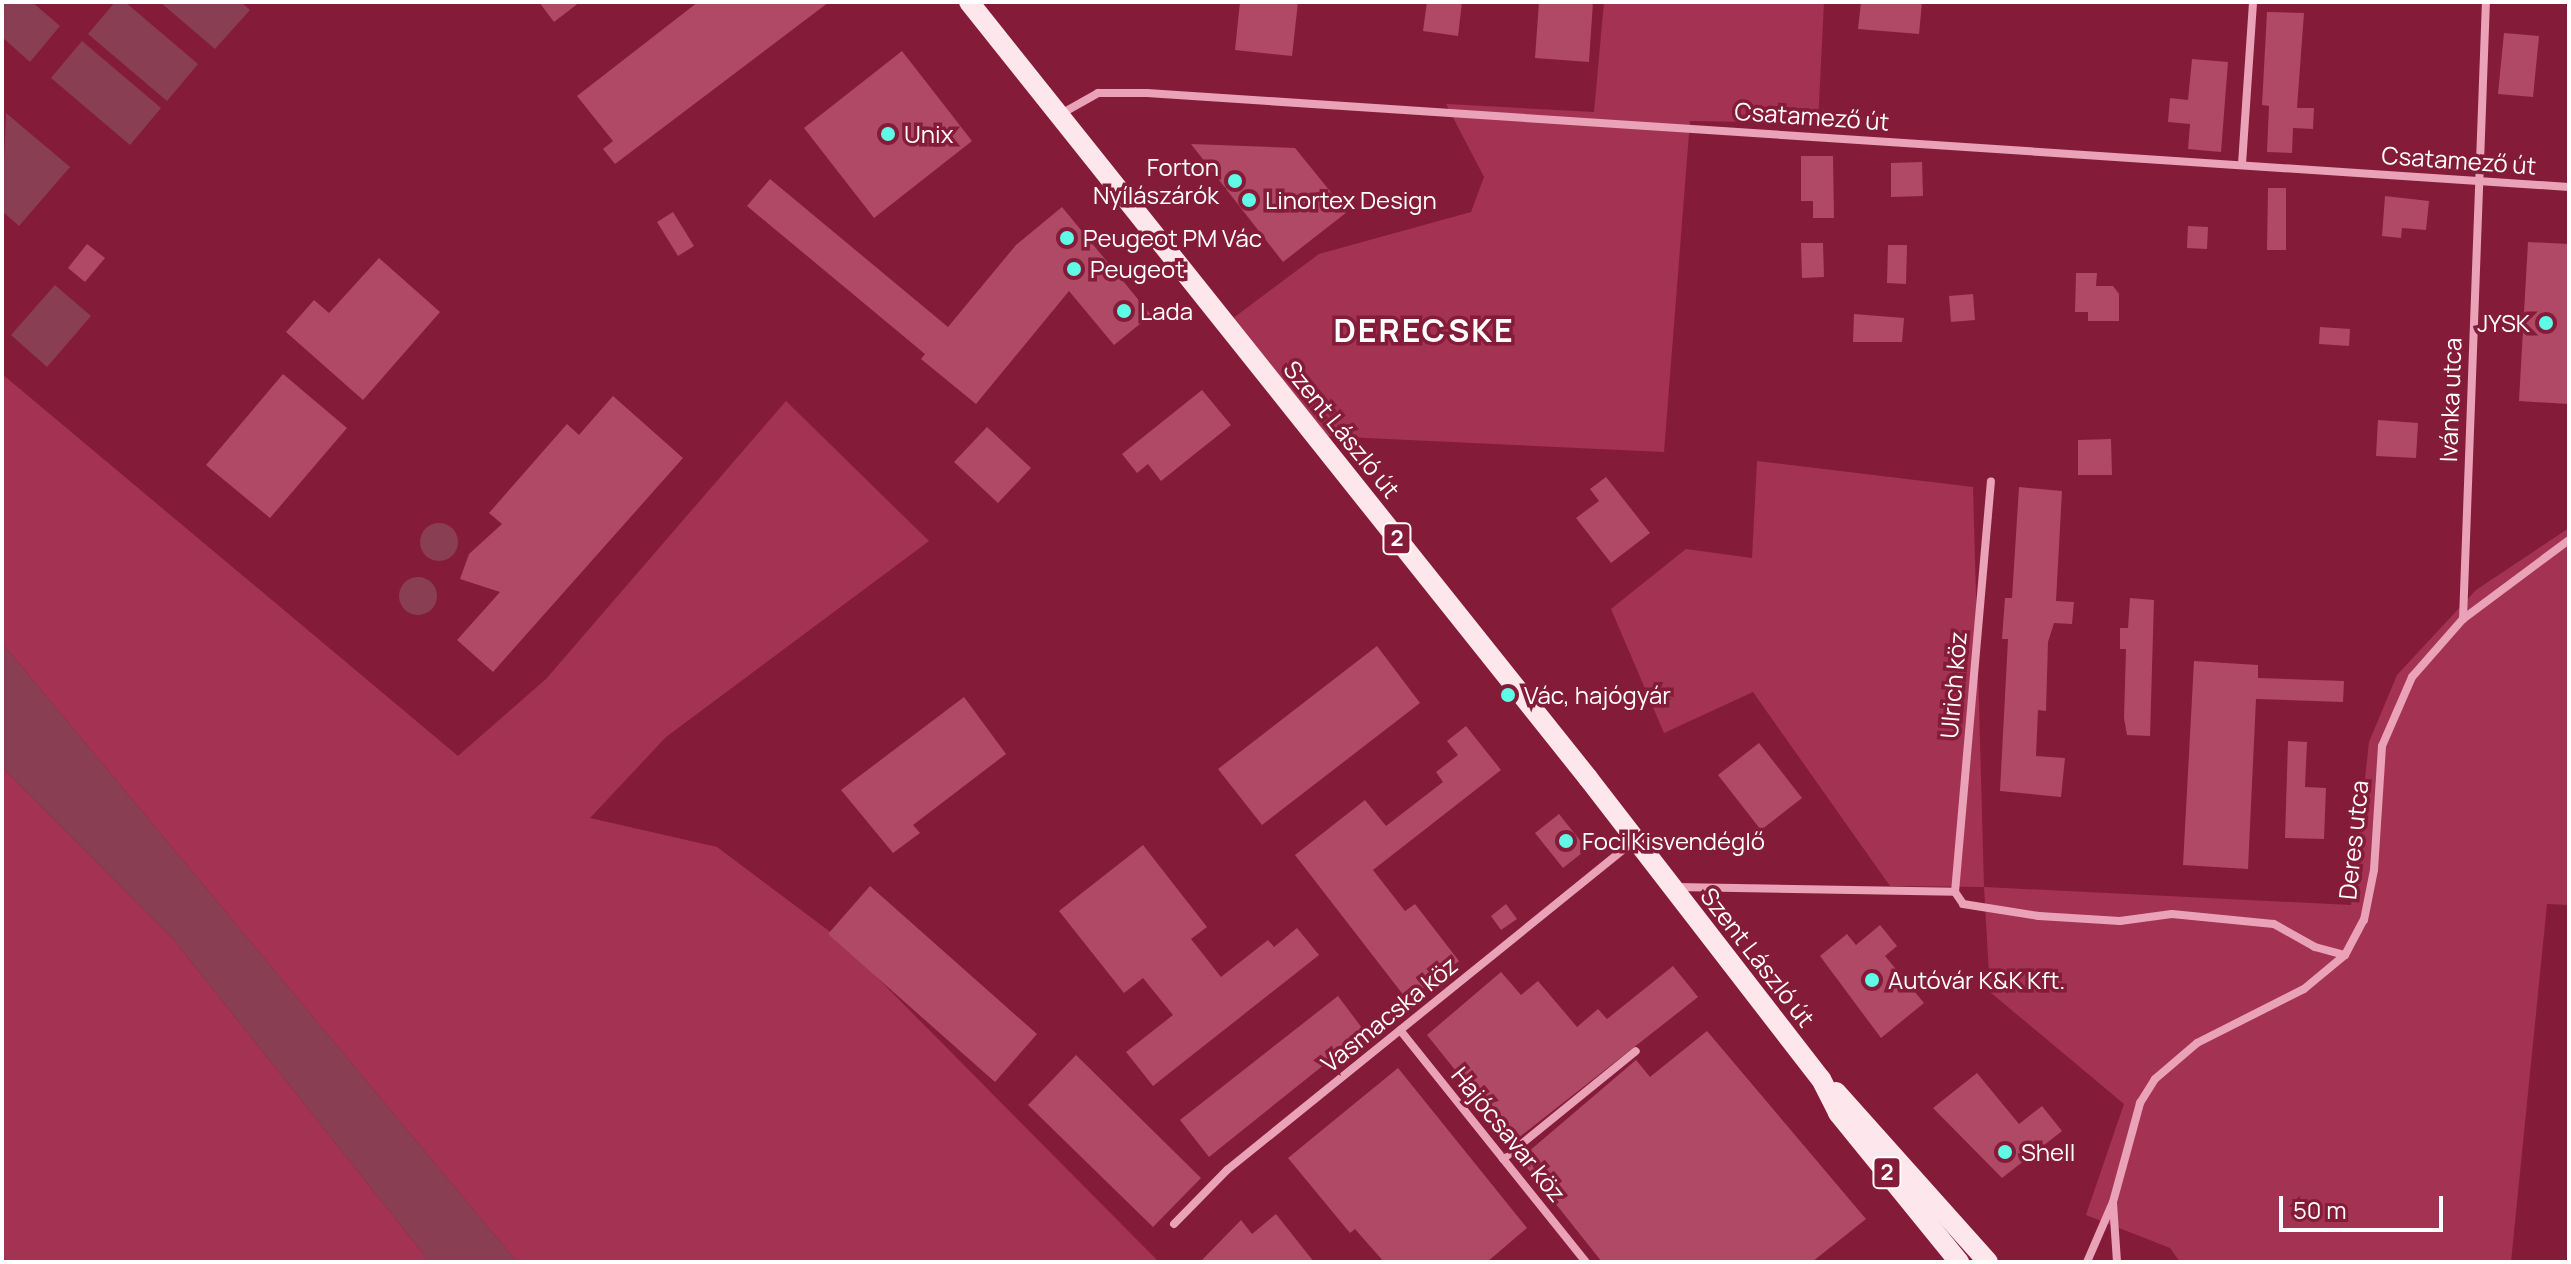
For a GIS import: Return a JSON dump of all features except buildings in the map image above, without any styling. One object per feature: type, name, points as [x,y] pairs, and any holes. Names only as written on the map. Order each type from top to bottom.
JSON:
[{"type":"main road","name":"Szent László út","points":[[969,2],[1821,1079]]},
{"type":"main road","name":"2","points":[[1821,1079],[1838,1113],[1959,1262]]},
{"type":"main road","name":"2","points":[[1821,1079],[1988,1262]]},
{"type":"street","points":[[2242,164],[2253,2]]},
{"type":"street","name":"Ivánka utca","points":[[2463,619],[2486,2]]},
{"type":"street","name":"Csatamező út","points":[[1058,116],[1098,93],[1147,93],[2569,187]]},
{"type":"street","name":"Ulrich köz","points":[[1955,892],[1991,482]]},
{"type":"street","name":"Deres utca","points":[[2113,1202],[2140,1103],[2155,1079],[2197,1043],[2304,989],[2345,955],[2364,920],[2374,870],[2388,723],[2412,677],[2463,619],[2569,540]]},
{"type":"street","name":"Vasmacska köz","points":[[1174,1224],[1227,1170],[1634,841]]},
{"type":"street","points":[[1669,887],[1955,892],[1963,904],[2039,916],[2120,921],[2172,914],[2274,924],[2315,947],[2345,955]]},
{"type":"street","name":"Hajócsavar köz","points":[[1400,1030],[1586,1262]]},
{"type":"street","points":[[1503,1159],[1636,1051]]},
{"type":"street","points":[[2087,1262],[2113,1202]]},
{"type":"street","points":[[2113,1202],[2117,1262]]},
{"type":"shaded area","points":[[2,2],[32,2],[60,26],[30,62],[2,37]]},
{"type":"shaded area","points":[[115,2],[125,2],[198,64],[167,101],[88,34]]},
{"type":"shaded area","points":[[160,2],[241,2],[250,10],[215,49]]},
{"type":"shaded area","points":[[1604,2],[1824,2],[1818,123],[1690,121],[1664,452],[1324,436],[1232,319],[1319,254],[1471,212],[1484,177],[1446,104],[1594,112]]},
{"type":"shaded area","points":[[82,41],[161,108],[130,145],[51,78]]},
{"type":"shaded area","points":[[6,113],[70,167],[19,226],[2,211]]},
{"type":"shaded area","points":[[55,285],[91,316],[47,367],[11,335]]},
{"type":"shaded area","points":[[2,374],[458,756],[546,679],[786,401],[929,541],[666,737],[590,818],[717,847],[837,937],[1159,1262],[517,1262],[2,643]]},
{"type":"shaded area","points":[[1757,461],[1973,487],[1984,887],[1890,886],[1753,692],[1664,733],[1611,609],[1686,549],[1752,558]]},
{"type":"shaded area","points":[[439,523],[452,529],[458,542],[452,555],[439,561],[426,555],[420,542],[426,529]]},
{"type":"shaded area","points":[[2569,528],[2569,905],[2547,904],[2511,1262],[2180,1262],[2170,1248],[2086,1215],[2124,1104],[1990,992],[1984,887],[2351,905],[2369,742],[2397,675],[2476,590]]},
{"type":"shaded area","points":[[418,577],[431,583],[437,596],[431,609],[418,615],[405,609],[399,596],[405,583]]},
{"type":"shaded area","points":[[2,643],[517,1262],[430,1262],[173,939],[2,767]]},
{"type":"shaded area","points":[[2,767],[173,939],[430,1262],[2,1262]]},
{"type":"place","name":"Unix","points":[[888,134]]},
{"type":"place","name":"Forton Nyílászárók","points":[[1235,181]]},
{"type":"place","name":"Linortex Design","points":[[1249,200]]},
{"type":"place","name":"Peugeot PM Vác","points":[[1067,238]]},
{"type":"place","name":"Peugeot","points":[[1074,269]]},
{"type":"place","name":"Lada","points":[[1124,311]]},
{"type":"place","name":"JYSK","points":[[2546,323]]},
{"type":"place","name":"Vác, hajógyár","points":[[1508,695]]},
{"type":"place","name":"Foci Kisvendéglő","points":[[1566,841]]},
{"type":"place","name":"Autóvár K&K Kft.","points":[[1872,980]]},
{"type":"place","name":"Shell","points":[[2005,1152]]},
{"type":"district","name":"DERECSKE","points":[[1424,330]]}]
